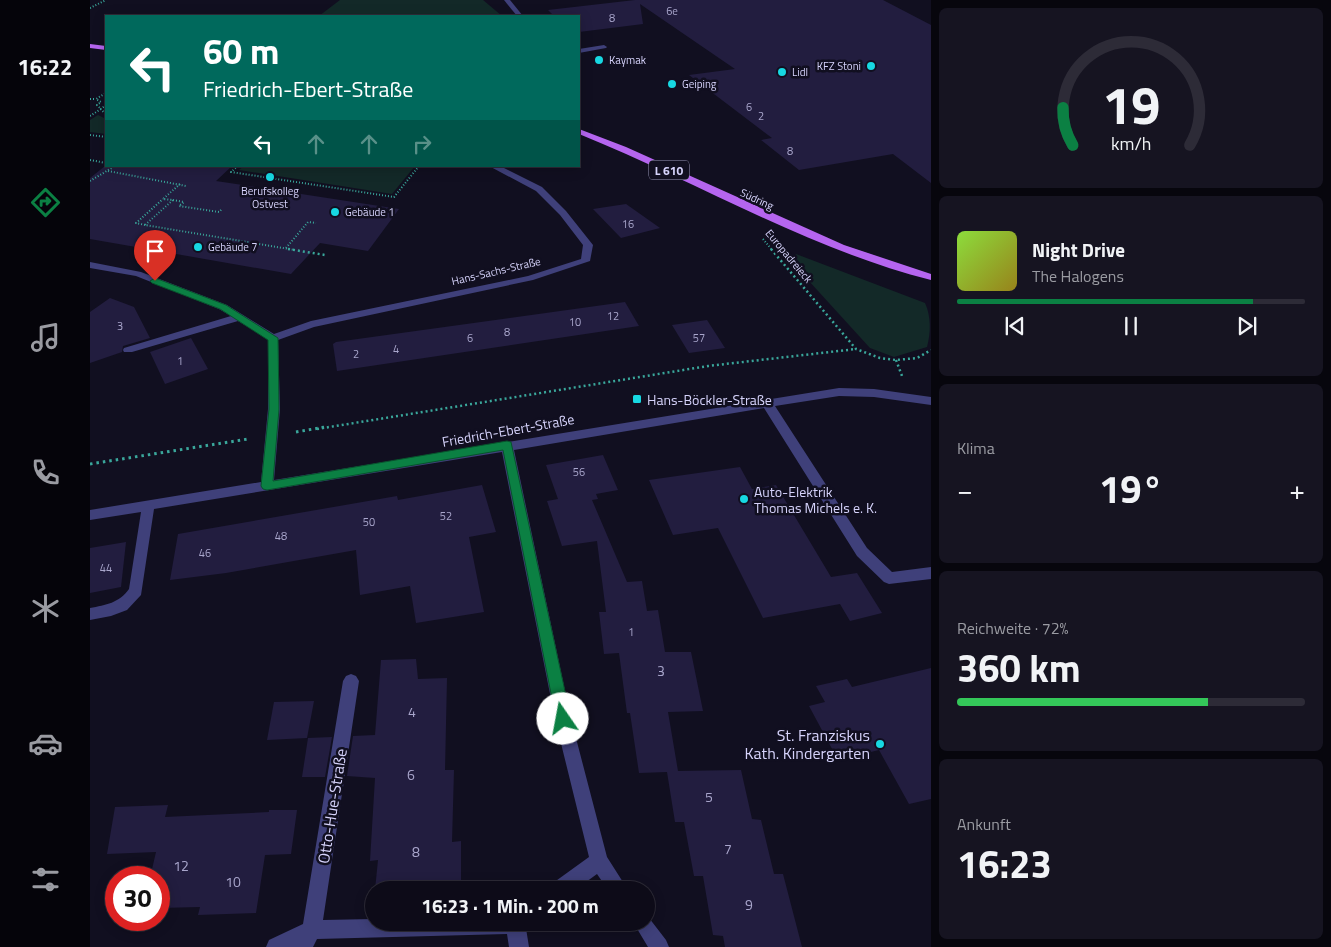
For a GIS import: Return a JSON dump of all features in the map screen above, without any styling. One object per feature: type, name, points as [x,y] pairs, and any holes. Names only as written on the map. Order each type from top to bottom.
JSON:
[{"type":"main road","points":[[90,46],[105,48]]},
{"type":"main road","name":"Südring","points":[[580,131],[638,156],[792,228],[848,251],[931,277]]},
{"type":"street","points":[[507,0],[519,15]]},
{"type":"street","points":[[580,50],[604,47]]},
{"type":"street","name":"Hans-Sachs-Straße","points":[[273,338],[311,324],[530,278],[585,261],[588,245],[564,213],[539,189],[494,167]]},
{"type":"street","points":[[90,265],[138,274],[223,307],[273,338],[274,409],[267,486]]},
{"type":"street","points":[[128,350],[239,317]]},
{"type":"street","name":"Friedrich-Ebert-Straße","points":[[90,515],[507,445],[839,392],[874,393],[931,401]]},
{"type":"street","points":[[767,403],[862,552],[889,578],[931,573]]},
{"type":"street","points":[[507,445],[563,719],[599,861],[613,881]]},
{"type":"street","points":[[90,614],[116,610],[128,603],[136,591],[148,506]]},
{"type":"street","name":"Otto-Hue-Straße","points":[[302,947],[312,930],[351,681]]},
{"type":"street","points":[[572,881],[599,861]]},
{"type":"street","points":[[276,947],[312,930],[365,928]]},
{"type":"street","points":[[516,931],[519,947]]},
{"type":"street","points":[[648,931],[659,947]]},
{"type":"path","points":[[90,8],[106,0]]},
{"type":"path","points":[[90,100],[105,94]]},
{"type":"path","points":[[96,99],[101,102],[97,105],[105,114]]},
{"type":"path","points":[[90,116],[105,106]]},
{"type":"path","points":[[90,134],[105,137]]},
{"type":"path","points":[[90,160],[105,163]]},
{"type":"path","points":[[91,179],[113,167]]},
{"type":"path","points":[[237,167],[231,172],[394,197],[418,167]]},
{"type":"path","points":[[108,171],[186,186]]},
{"type":"path","points":[[132,226],[180,184]]},
{"type":"path","points":[[163,199],[184,202],[179,206],[219,212],[222,209]]},
{"type":"path","points":[[145,225],[173,200]]},
{"type":"path","points":[[285,248],[308,222],[316,224]]},
{"type":"path","points":[[136,223],[325,255]]},
{"type":"path","name":"Europadreieck","points":[[763,238],[856,349],[880,358],[896,360],[917,358],[931,350]]},
{"type":"path","points":[[90,464],[708,366],[856,349]]},
{"type":"green space","points":[[340,0],[483,0],[501,15],[320,15]]},
{"type":"green space","points":[[98,115],[105,118],[105,134],[90,132],[90,120]]},
{"type":"green space","points":[[243,167],[414,167],[392,194],[239,170]]},
{"type":"green space","points":[[796,254],[925,303],[930,324],[927,347],[894,357],[870,348],[788,258]]},
{"type":"building","points":[[635,0],[883,0],[931,25],[931,183],[893,154],[799,170],[761,140],[772,138],[689,75],[735,69],[640,4],[643,24],[580,32],[580,15],[553,15],[548,10]]},
{"type":"building","name":"Berufskolleg Ostvest","points":[[105,166],[231,167],[216,181],[399,209],[368,251],[320,243],[291,274],[90,239],[90,178]]},
{"type":"building","points":[[626,204],[660,228],[621,238],[593,209]]},
{"type":"building","points":[[110,298],[134,307],[150,338],[123,346],[122,352],[90,363],[90,312]]},
{"type":"building","points":[[625,302],[639,326],[337,371],[333,344],[336,342]]},
{"type":"building","points":[[707,320],[725,348],[689,353],[672,325]]},
{"type":"building","points":[[191,338],[208,369],[165,384],[150,352]]},
{"type":"building","points":[[603,455],[618,490],[596,494],[598,499],[592,500],[627,582],[642,581],[647,611],[658,610],[665,652],[691,652],[703,711],[668,712],[678,771],[741,770],[752,819],[761,820],[774,874],[783,874],[802,947],[725,947],[723,936],[713,935],[703,876],[694,876],[684,822],[675,822],[667,772],[639,773],[630,713],[627,713],[619,653],[604,654],[599,612],[606,612],[597,541],[562,546],[547,501],[558,499],[546,465]]},
{"type":"building","points":[[740,467],[752,489],[776,485],[831,577],[857,573],[882,613],[850,621],[840,604],[763,618],[718,528],[673,535],[649,480]]},
{"type":"building","points":[[482,485],[496,532],[469,537],[484,612],[416,623],[410,586],[360,595],[356,550],[226,573],[170,580],[178,534],[397,496],[398,500]]},
{"type":"building","points":[[126,542],[121,587],[90,593],[90,548]]},
{"type":"building","points":[[416,659],[418,679],[447,678],[445,770],[454,770],[452,842],[461,841],[461,881],[376,881],[378,860],[370,861],[375,778],[347,776],[353,736],[375,735],[381,660]]},
{"type":"building","name":"St. Franziskus Kath. Kindergarten","points":[[931,668],[931,799],[909,804],[879,750],[838,760],[809,706],[825,702],[816,686],[847,679],[852,687]]},
{"type":"building","points":[[314,701],[307,738],[267,740],[274,702]]},
{"type":"building","points":[[332,737],[325,777],[302,777],[308,738]]},
{"type":"building","points":[[168,805],[165,817],[297,810],[291,854],[265,855],[256,913],[198,915],[200,907],[170,908],[170,866],[153,866],[156,852],[107,854],[115,807]]},
{"type":"place","name":"Kaymak","points":[[599,60]]},
{"type":"place","name":"KFZ Stoni","points":[[871,66]]},
{"type":"place","name":"Lidl","points":[[782,72]]},
{"type":"place","name":"Geiping","points":[[672,84]]},
{"type":"place","name":"Berufskolleg Ostvest","points":[[270,177]]},
{"type":"place","name":"Gebäude 1","points":[[335,212]]},
{"type":"place","name":"Gebäude 7","points":[[198,247]]},
{"type":"place","name":"Hans-Böckler-Straße","points":[[637,399]]},
{"type":"place","name":"Auto-Elektrik Thomas Michels e. K.","points":[[744,499]]},
{"type":"place","name":"St. Franziskus Kath. Kindergarten","points":[[880,744]]},
{"type":"route","points":[[155,281],[223,307],[273,338],[274,409],[267,486],[507,445],[563,719]]}]
